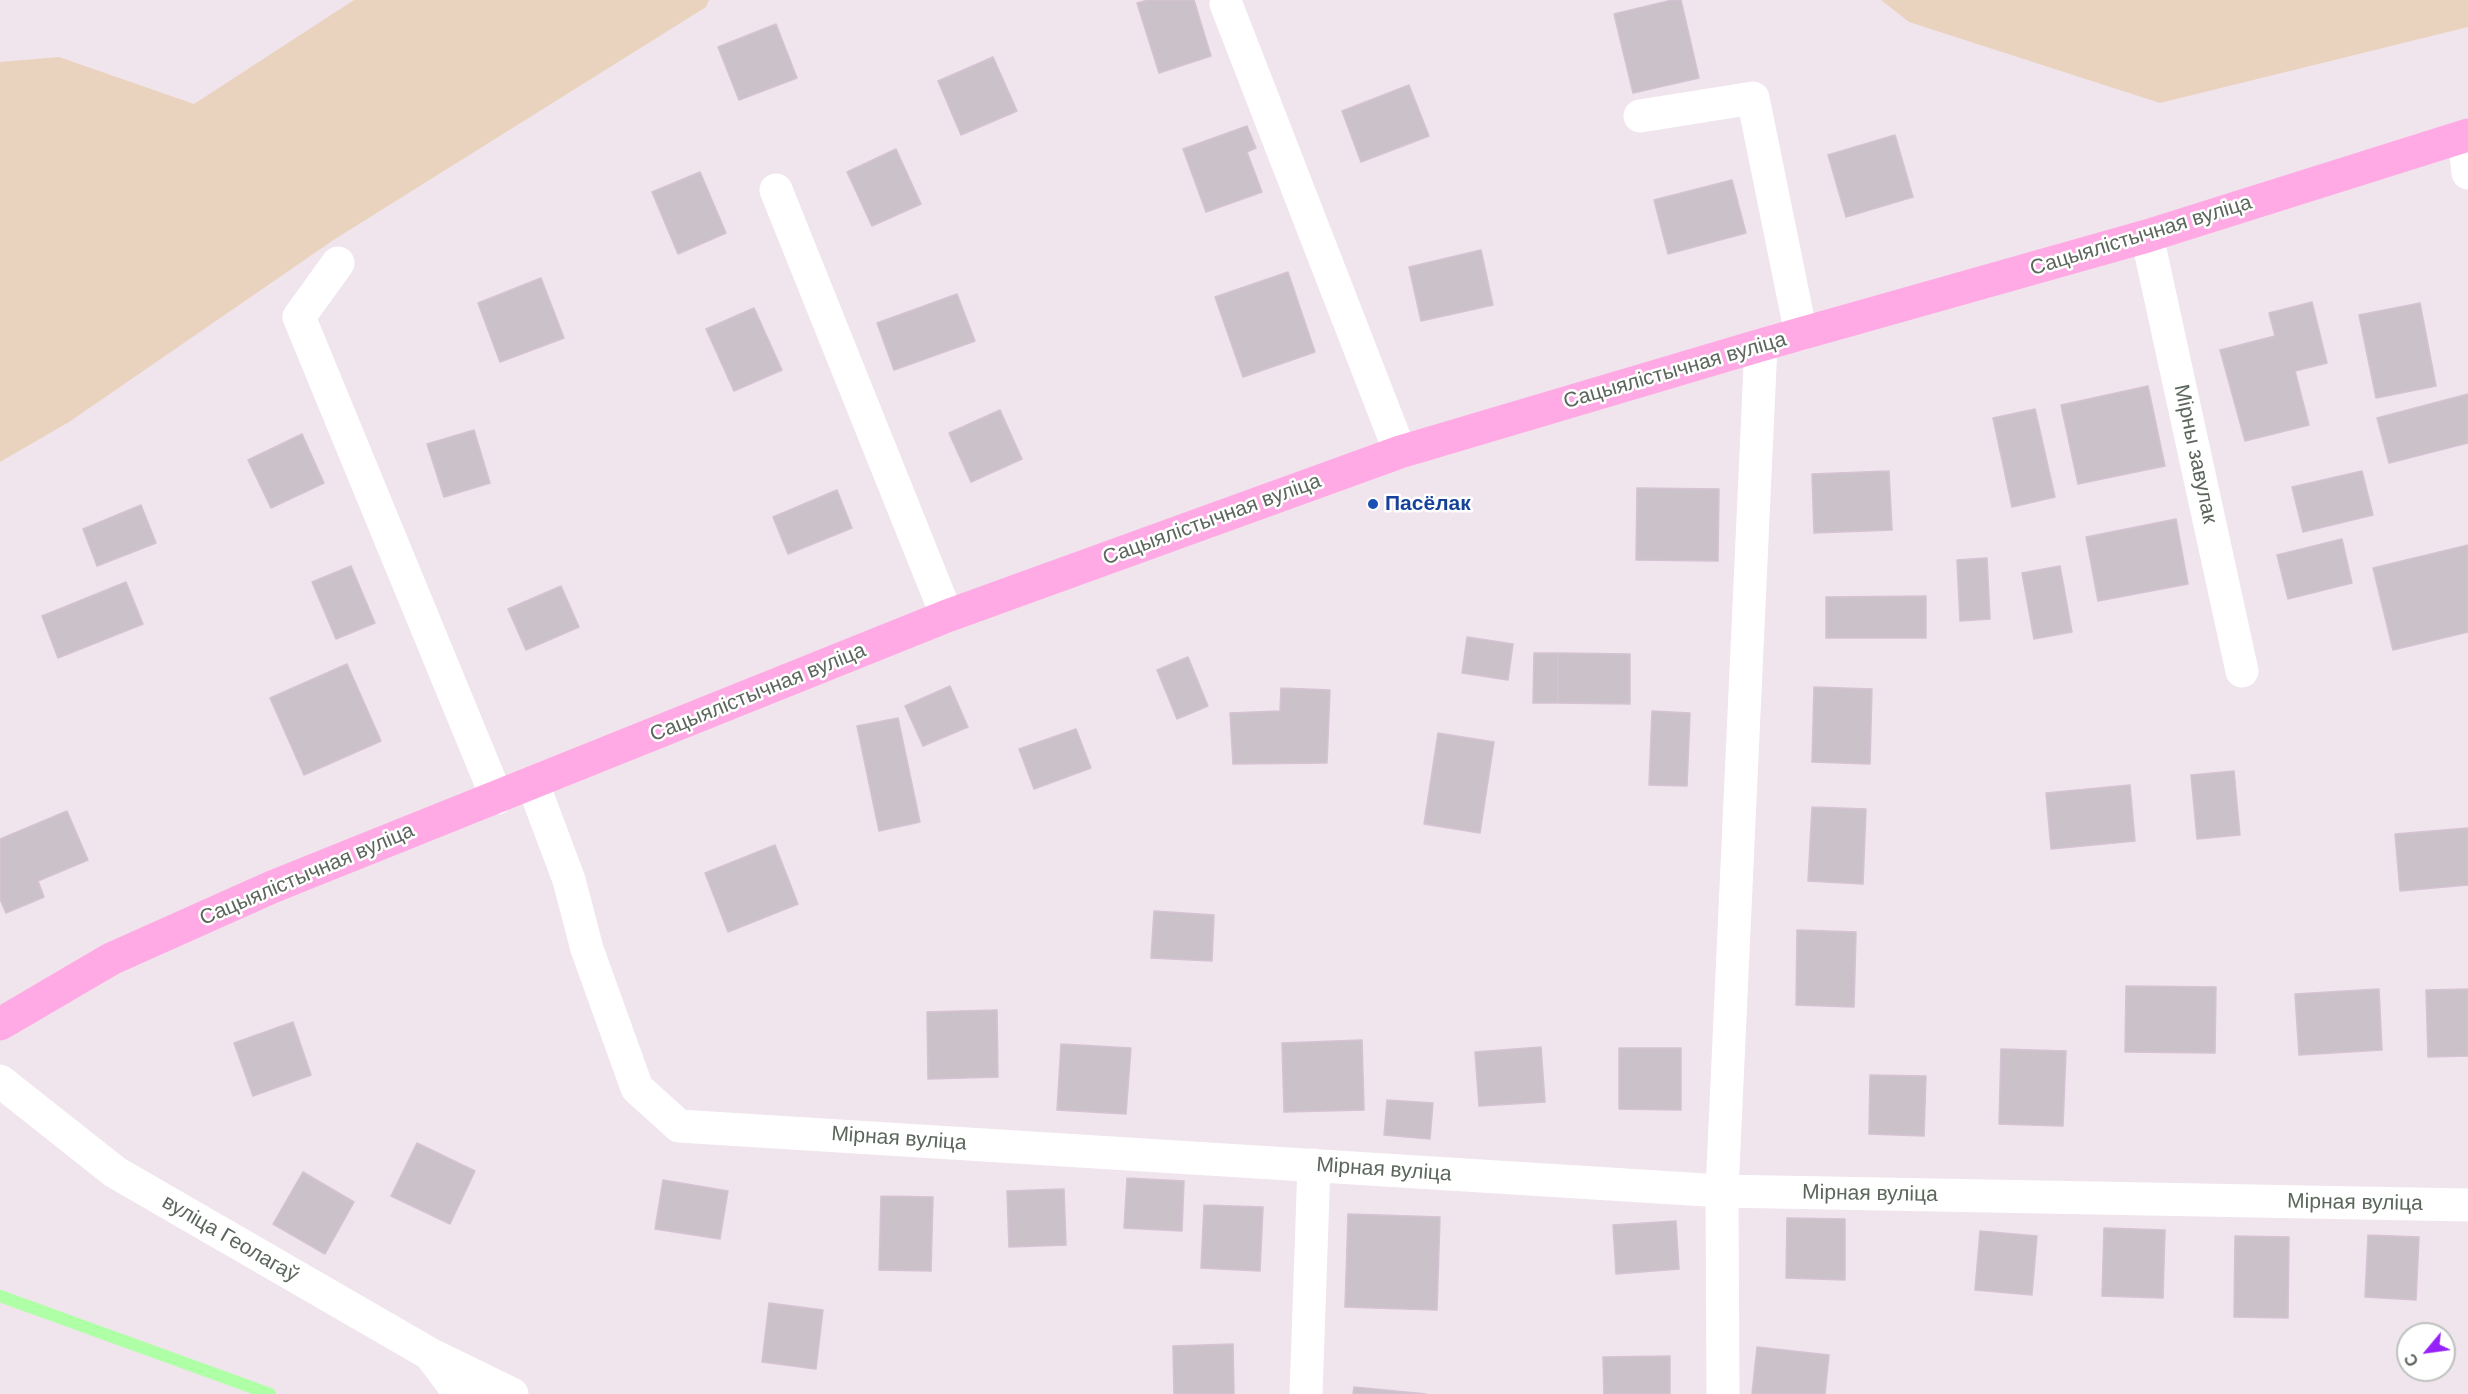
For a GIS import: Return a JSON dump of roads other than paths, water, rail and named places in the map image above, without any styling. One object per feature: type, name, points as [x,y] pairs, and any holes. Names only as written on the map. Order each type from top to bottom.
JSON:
[{"type":"main road","name":"Сацыялістычная вуліца","points":[[0,1024],[111,959],[272,887],[947,616],[1400,452],[1761,345],[2147,236],[2466,137]]},
{"type":"street","points":[[1226,4],[1400,452]]},
{"type":"street","points":[[1640,116],[1753,98],[1801,334]]},
{"type":"street","points":[[2466,137],[2468,173]]},
{"type":"street","points":[[776,190],[947,616]]},
{"type":"street","name":"Мірны завулак","points":[[2147,236],[2242,671]]},
{"type":"street","points":[[338,263],[299,316],[497,798]]},
{"type":"street","points":[[1723,1394],[1722,1191],[1761,345]]},
{"type":"street","name":"Мірная вуліца","points":[[533,784],[569,880],[587,949],[637,1088],[679,1126],[1722,1191],[2468,1205]]},
{"type":"street","name":"вуліца Геолагаў","points":[[0,1081],[115,1172],[430,1354],[460,1394]]},
{"type":"street","points":[[1306,1394],[1314,1165]]},
{"type":"street","points":[[430,1354],[512,1394]]},
{"type":"waterway","points":[[0,1296],[270,1394]]},
{"type":"place","name":"Пасёлак","points":[[1373,504]]}]
